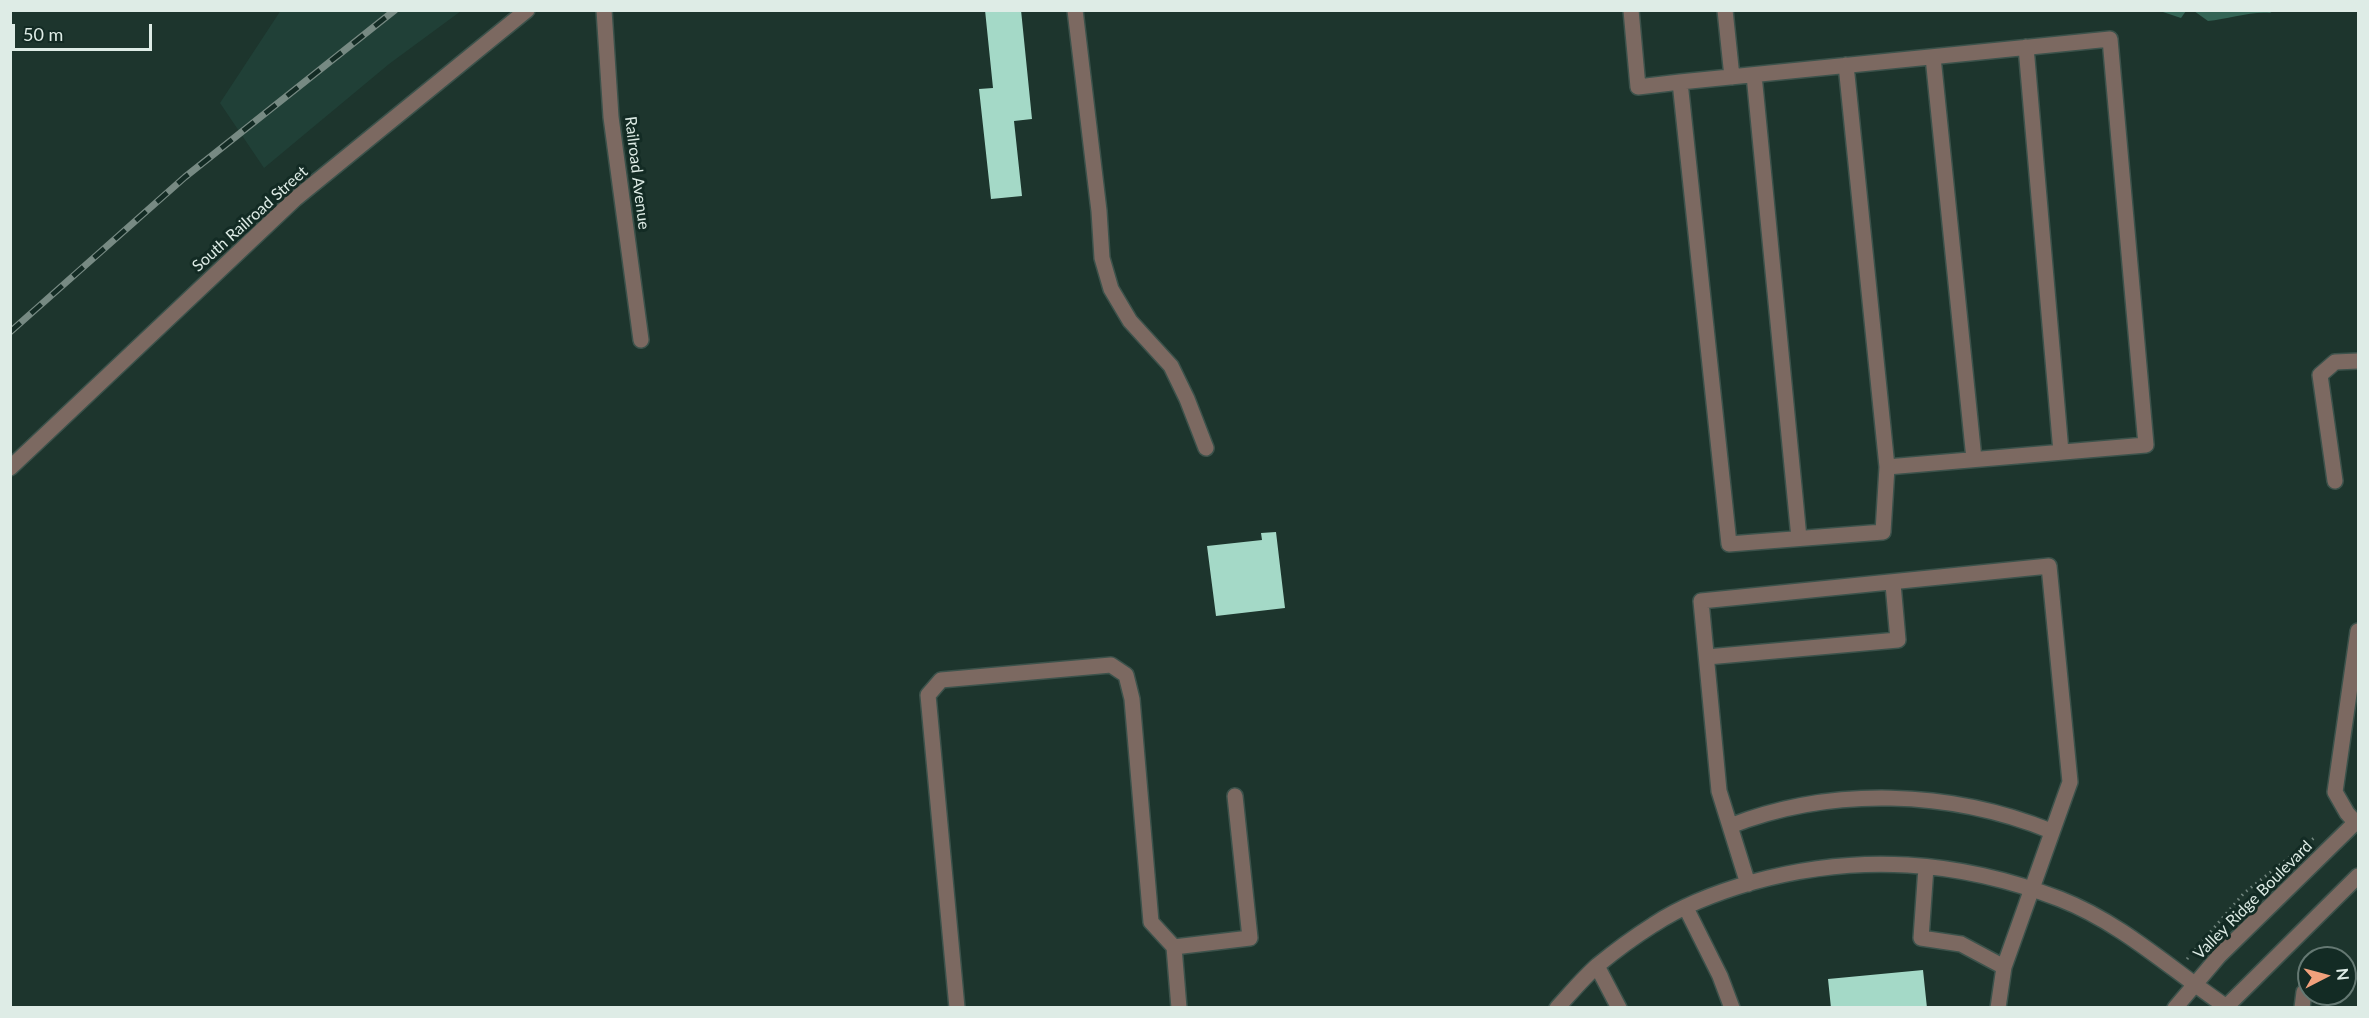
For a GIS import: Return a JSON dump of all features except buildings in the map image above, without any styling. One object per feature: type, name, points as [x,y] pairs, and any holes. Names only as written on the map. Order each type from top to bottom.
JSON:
[{"type":"street","name":"South Railroad Street","points":[[10,468],[295,199],[527,10]]},
{"type":"street","name":"Railroad Avenue","points":[[604,10],[611,117],[641,340]]},
{"type":"street","points":[[1075,10],[1099,211],[1102,258],[1111,288],[1130,321],[1171,366],[1206,448]]},
{"type":"street","points":[[1631,10],[1638,87],[2110,39],[2146,445],[1887,467]]},
{"type":"street","points":[[1725,10],[1732,77]]},
{"type":"street","points":[[2026,47],[2061,452]]},
{"type":"street","points":[[1932,57],[1974,459]]},
{"type":"street","points":[[1680,82],[1729,544],[1883,532],[1887,467],[1846,65]]},
{"type":"street","points":[[1754,75],[1799,538]]},
{"type":"street","points":[[2335,481],[2320,375],[2335,362],[2358,361]]},
{"type":"street","points":[[1748,884],[1719,791],[1701,601],[1893,584],[2049,566],[2070,782],[2004,967],[1998,1008]]},
{"type":"street","points":[[1707,657],[1898,640],[1893,584]]},
{"type":"street","points":[[2357,821],[2347,813],[2335,792],[2358,631]]},
{"type":"street","points":[[957,1008],[928,695],[941,681],[1111,665],[1126,675],[1132,699],[1151,922],[1174,947],[1179,1008]]},
{"type":"street","points":[[1174,947],[1250,938],[1235,796]]},
{"type":"street","points":[[1730,826],[1763,813],[1814,803],[1871,797],[1924,799],[1976,808],[2028,822],[2051,831]]},
{"type":"street","name":"Valley Ridge Boulevard","points":[[2175,1008],[2219,956],[2357,821]]},
{"type":"street","points":[[1557,1008],[1597,966],[1654,924],[1712,894],[1839,864],[1891,863],[1946,869],[2061,900],[2114,927],[2226,1007],[2358,876]]},
{"type":"street","points":[[1926,867],[1921,938],[1961,944],[2004,967]]},
{"type":"street","points":[[1686,908],[1720,976],[1732,1008]]},
{"type":"street","points":[[1597,966],[1619,1008]]},
{"type":"path","points":[[2190,953],[2244,893],[2314,837]]},
{"type":"shaded area","points":[[281,10],[461,11],[389,64],[264,168],[220,103]]},
{"type":"shaded area","points":[[2273,10],[2270,13],[2247,14],[2208,21],[2194,11],[2186,11],[2181,18],[2160,11]]},
{"type":"railway","points":[[10,332],[185,177],[395,10]]}]
